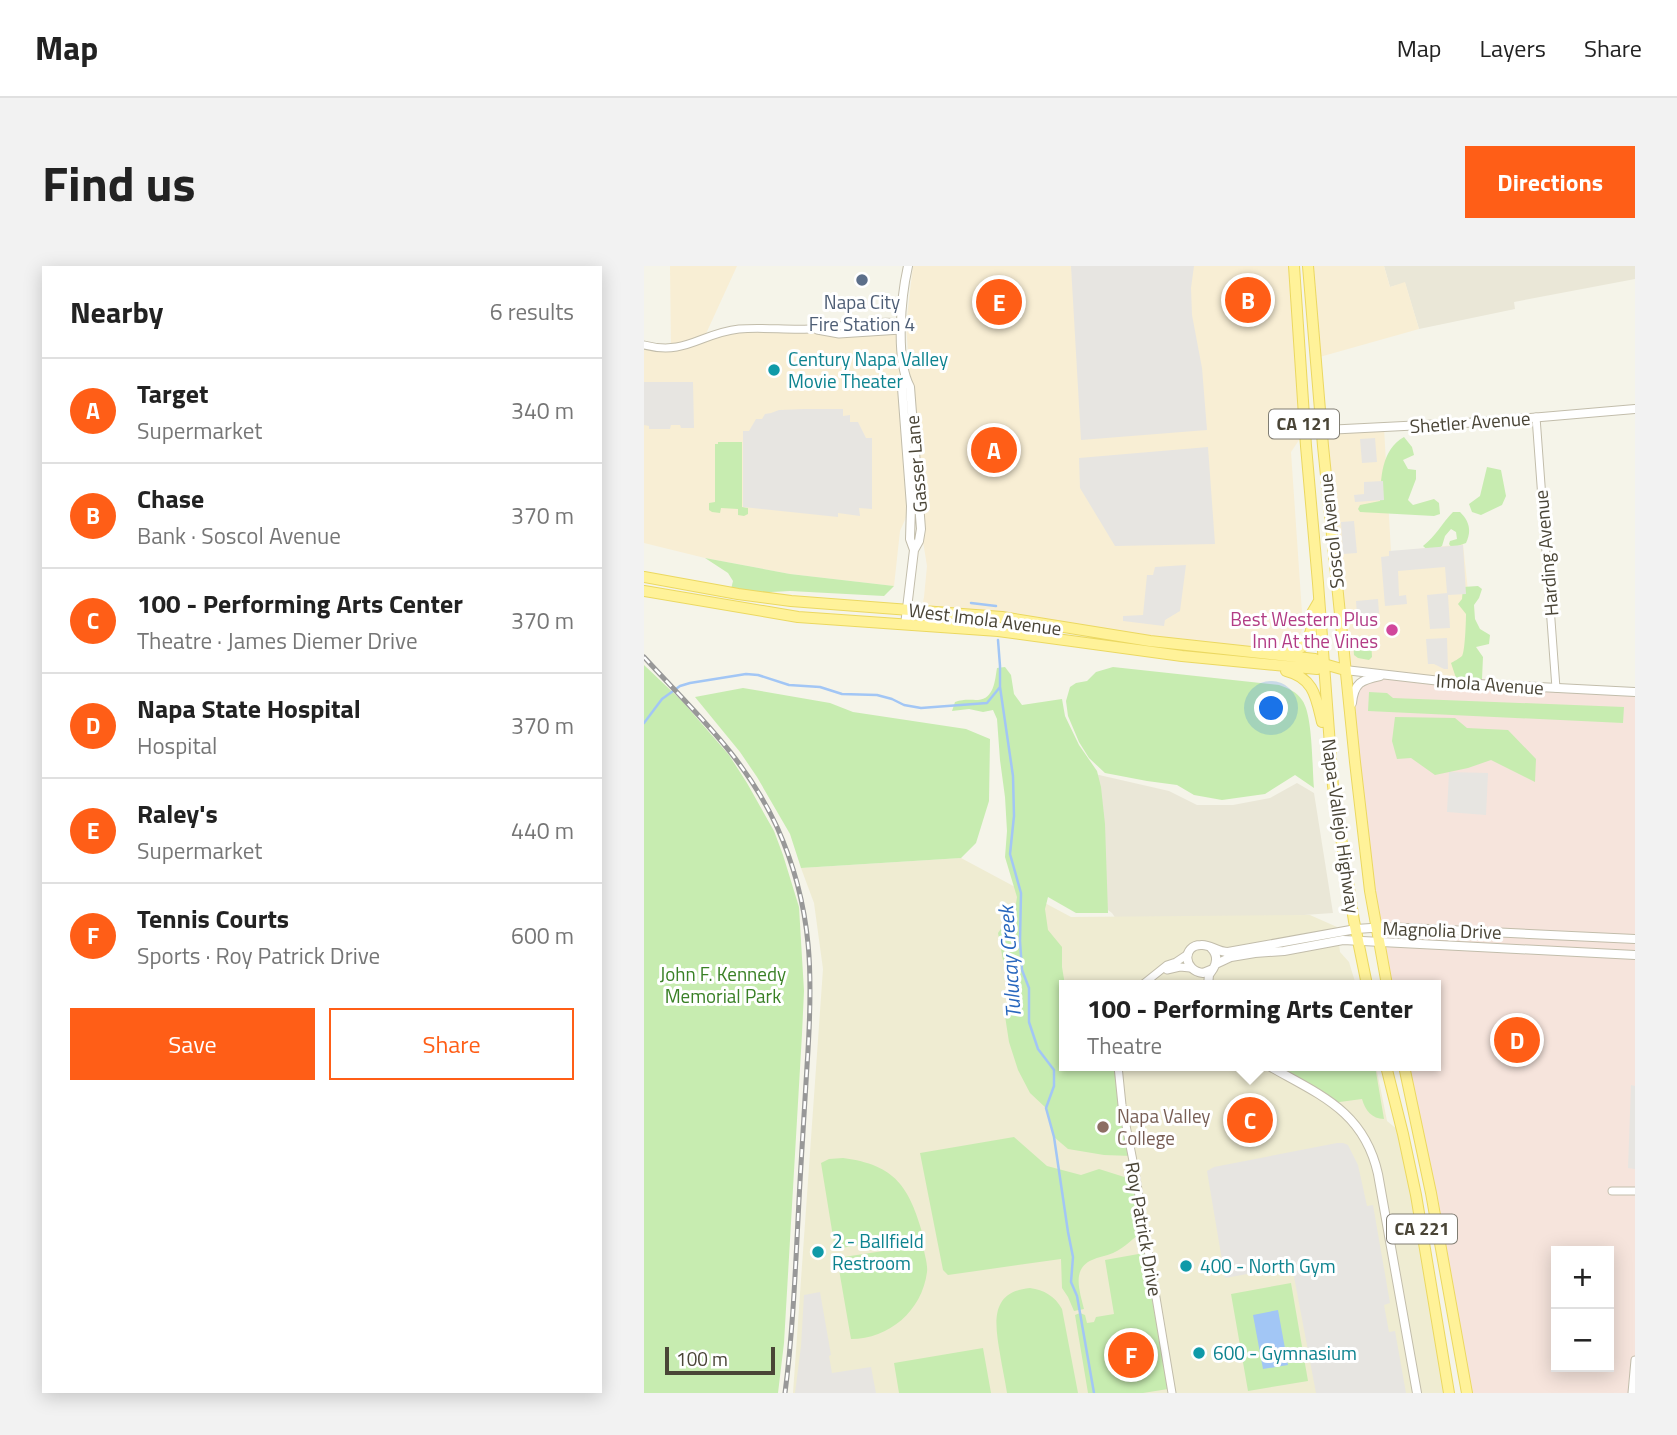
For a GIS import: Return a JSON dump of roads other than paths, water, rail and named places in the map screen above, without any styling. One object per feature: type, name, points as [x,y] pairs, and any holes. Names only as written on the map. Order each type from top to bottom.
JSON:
[{"type":"main road","name":"Soscol Avenue","points":[[1294,266],[1324,664]]},
{"type":"main road","name":"Soscol Avenue","points":[[1308,266],[1345,670]]},
{"type":"main road","name":"West Imola Avenue","points":[[644,577],[790,601],[1002,617],[1099,639],[1235,662],[1317,669],[1324,664]]},
{"type":"main road","name":"West Imola Avenue","points":[[644,591],[797,617],[1158,642],[1315,659],[1345,670]]},
{"type":"main road","points":[[1266,654],[1289,652],[1304,646],[1311,631],[1312,613],[1319,601]]},
{"type":"main road","points":[[1235,662],[1283,670],[1305,679],[1317,703],[1330,755]]},
{"type":"main road","name":"Napa-Vallejo Highway","points":[[1324,664],[1337,820],[1366,980]]},
{"type":"main road","name":"Napa-Vallejo Highway","points":[[1345,670],[1369,879],[1386,980]]},
{"type":"main road","name":"CA 221","points":[[1387,1071],[1416,1195],[1449,1393]]},
{"type":"main road","name":"CA 221","points":[[1405,1071],[1432,1193],[1467,1393]]},
{"type":"street","name":"Gasser Lane","points":[[905,625],[914,550],[921,529],[910,387],[905,377],[902,326],[908,266]]},
{"type":"street","points":[[644,345],[659,348],[680,347],[726,331],[740,329],[812,329],[880,322],[902,326]]},
{"type":"street","name":"Shetler Avenue","points":[[1305,431],[1440,424],[1635,408]]},
{"type":"street","name":"Harding Avenue","points":[[1536,417],[1556,688]]},
{"type":"street","name":"Imola Avenue","points":[[1345,670],[1458,683],[1635,692]]},
{"type":"street","points":[[1352,730],[1356,687],[1363,680],[1388,675]]},
{"type":"street","name":"Magnolia Drive","points":[[1193,970],[1203,974],[1231,957],[1343,940],[1377,928],[1635,939]]},
{"type":"street","points":[[1422,928],[1422,944]]},
{"type":"street","name":"Magnolia Drive","points":[[1188,954],[1193,947],[1199,945],[1219,952],[1228,952],[1357,935],[1380,941],[1635,956]]},
{"type":"street","points":[[1591,953],[1592,937]]},
{"type":"street","points":[[1610,954],[1611,938]]},
{"type":"street","points":[[1208,980],[1214,966],[1215,954],[1211,948]]},
{"type":"street","points":[[1188,954],[1187,961],[1202,980]]},
{"type":"street","points":[[1148,980],[1167,965],[1188,954]]},
{"type":"street","points":[[1156,974],[1176,967],[1193,970]]},
{"type":"street","name":"Roy Patrick Drive","points":[[1119,1071],[1122,1105],[1172,1393]]},
{"type":"street","points":[[1278,1071],[1346,1113],[1359,1128],[1372,1152],[1417,1393]]},
{"type":"street","points":[[1612,1191],[1635,1191]]},
{"type":"street","points":[[1633,1393],[1635,1360]]},
{"type":"water","points":[[1278,1310],[1288,1365],[1263,1369],[1253,1315]]},
{"type":"waterway","name":"Tulucay Creek","points":[[971,603],[996,606]]},
{"type":"waterway","name":"Tulucay Creek","points":[[644,723],[662,699],[680,686],[746,674],[789,685],[820,687],[842,694],[877,695],[921,708],[987,703],[1000,687],[998,640]]},
{"type":"waterway","name":"Tulucay Creek","points":[[1000,687],[1013,776],[1014,816],[1010,854],[1021,893],[1022,970],[1029,988],[1029,1022],[1038,1049],[1054,1070],[1054,1086],[1046,1108],[1054,1137],[1073,1257],[1071,1282],[1077,1296],[1094,1393]]},
{"type":"railway","points":[[644,657],[718,737],[750,778],[777,827],[789,857],[804,916],[810,974],[809,1034],[793,1314],[785,1393]]},
{"type":"place","name":"Napa City Fire Station 4","points":[[862,280]]},
{"type":"place","name":"Chase","points":[[1248,300]]},
{"type":"place","name":"Raley's","points":[[999,302]]},
{"type":"place","name":"Century Napa Valley Movie Theater","points":[[774,370]]},
{"type":"place","name":"Target","points":[[994,450]]},
{"type":"place","name":"Best Western Plus Inn At the Vines","points":[[1392,630]]},
{"type":"place","name":"Napa State Hospital","points":[[1517,1040]]},
{"type":"place","name":"100 - Performing Arts Center","points":[[1250,1120]]},
{"type":"place","name":"Napa Valley College","points":[[1103,1127]]},
{"type":"place","name":"2 - Ballfield Restroom","points":[[818,1252]]},
{"type":"place","name":"400 - North Gym","points":[[1186,1266]]},
{"type":"place","name":"600 - Gymnasium","points":[[1199,1353]]},
{"type":"place","name":"Tennis Courts","points":[[1131,1355]]},
{"type":"park label","name":"John F. Kennedy Memorial Park","points":[[723,985]]}]
